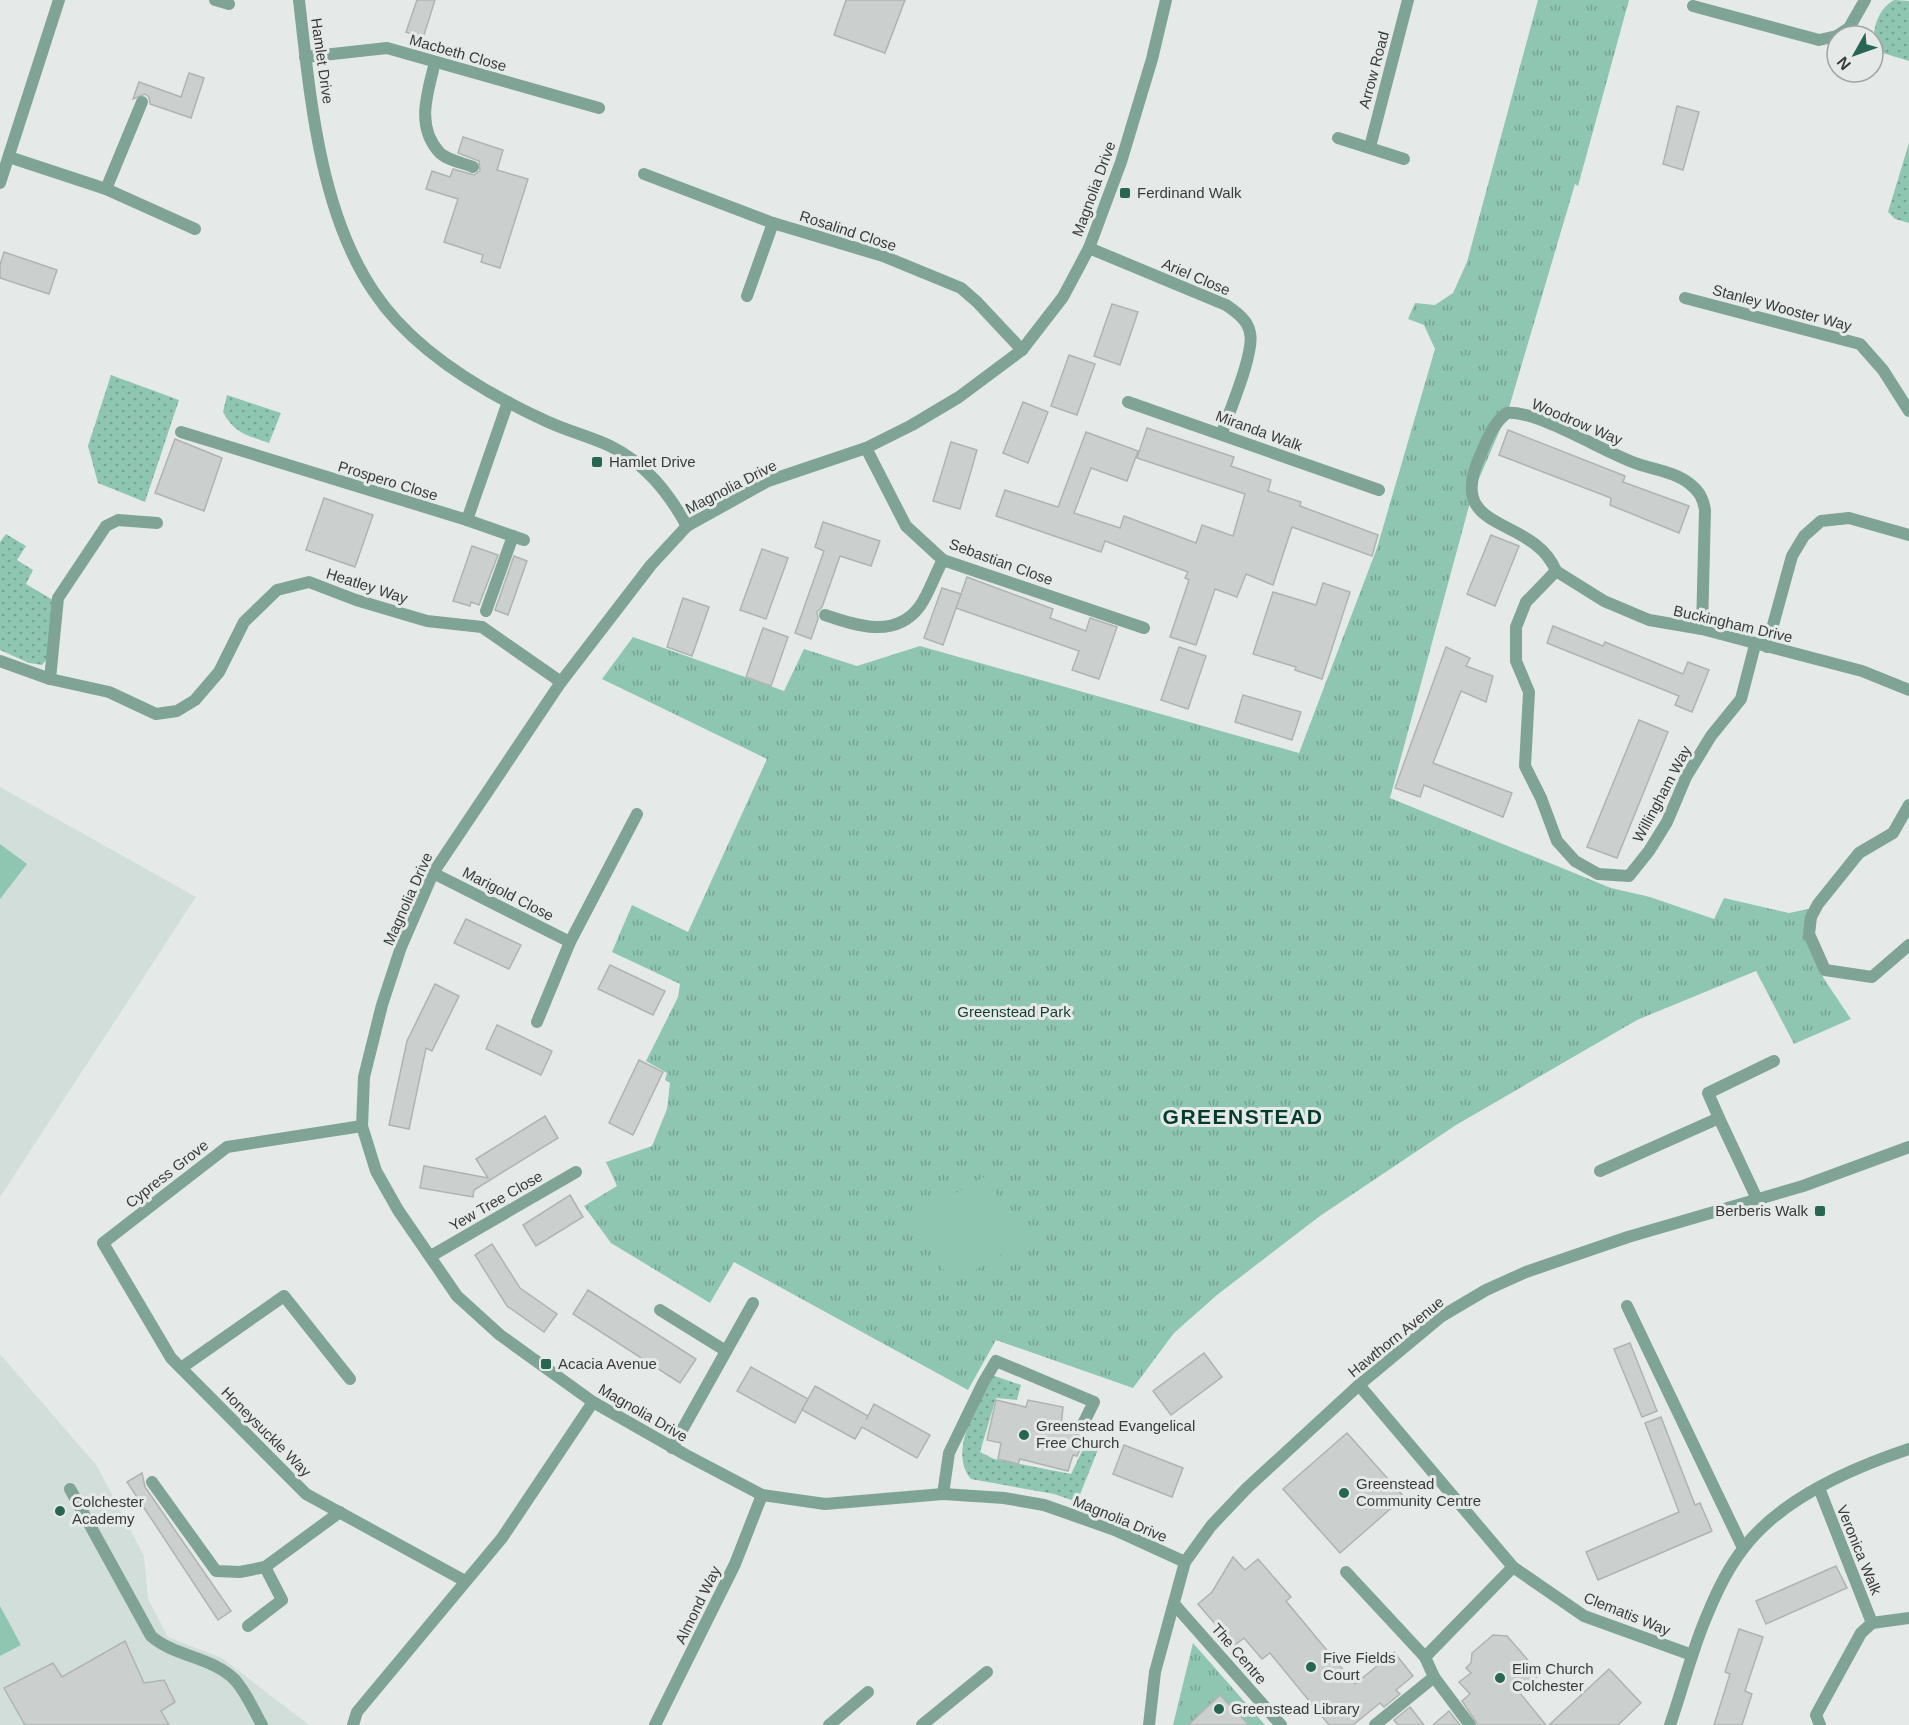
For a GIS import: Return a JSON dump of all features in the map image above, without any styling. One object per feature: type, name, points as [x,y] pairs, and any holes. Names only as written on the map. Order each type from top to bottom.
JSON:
[{"type":"street","points":[[0,183],[58,0]]},
{"type":"street","points":[[214,0],[229,4]]},
{"type":"street","name":"Hamlet Drive","points":[[299,0],[319,147],[344,236],[374,292],[415,339],[461,373],[508,402],[549,423],[610,446],[648,470],[674,501],[687,526]]},
{"type":"street","name":"Magnolia Drive","points":[[1166,0],[1152,59],[1121,162],[1089,248],[1063,297],[1022,350],[959,398],[866,448],[768,481],[687,526],[651,565],[561,682],[456,834],[433,873],[402,947],[382,1005],[364,1077],[362,1126],[376,1171],[398,1210],[457,1296],[500,1335],[592,1401],[672,1448],[762,1495],[825,1503],[943,1494],[1004,1498],[1044,1504],[1115,1530],[1185,1562]]},
{"type":"street","name":"Arrow Road","points":[[1370,147],[1408,0]]},
{"type":"street","points":[[1851,24],[1865,0]]},
{"type":"street","points":[[1693,6],[1819,40],[1825,39]]},
{"type":"street","name":"Macbeth Close","points":[[306,57],[387,48],[599,108]]},
{"type":"street","points":[[435,62],[423,109],[427,130],[440,154],[473,167]]},
{"type":"street","points":[[106,189],[142,102]]},
{"type":"street","points":[[1338,138],[1404,159]]},
{"type":"street","points":[[9,157],[106,189],[195,229]]},
{"type":"street","name":"Rosalind Close","points":[[644,174],[773,223],[883,256],[961,288],[1022,350]]},
{"type":"street","points":[[747,296],[773,223]]},
{"type":"street","name":"Ariel Close","points":[[1089,248],[1226,305],[1242,316],[1251,333],[1250,352],[1222,433]]},
{"type":"street","name":"Stanley Wooster Way","points":[[1685,298],[1860,344],[1883,370],[1909,411]]},
{"type":"street","points":[[467,520],[508,402]]},
{"type":"street","name":"Miranda Walk","points":[[1128,402],[1222,433],[1379,490]]},
{"type":"street","name":"Woodrow Way","points":[[1556,571],[1550,556],[1528,537],[1484,516],[1476,505],[1471,489],[1474,471],[1491,431],[1507,413],[1515,412],[1551,425],[1616,455],[1679,477],[1703,497],[1705,510],[1702,629]]},
{"type":"street","name":"Prospero Close","points":[[181,432],[519,538],[486,611]]},
{"type":"street","name":"Sebastian Close","points":[[866,448],[906,526],[944,560],[1144,627]]},
{"type":"street","points":[[1761,646],[1792,556],[1804,536],[1821,520],[1849,518],[1909,536]]},
{"type":"street","points":[[50,679],[58,598],[106,526],[118,520],[157,523]]},
{"type":"street","points":[[825,615],[861,627],[887,627],[906,620],[920,606],[944,560]]},
{"type":"street","name":"Willingham Way","points":[[1556,571],[1526,602],[1516,627],[1516,661],[1529,693],[1525,766],[1541,798],[1557,841],[1575,861],[1598,874],[1629,876],[1649,851],[1667,822],[1686,777],[1711,736],[1741,699],[1761,646]]},
{"type":"street","name":"Buckingham Drive","points":[[1556,571],[1604,602],[1649,620],[1702,629],[1862,671],[1909,690]]},
{"type":"street","name":"Heatley Way","points":[[0,661],[50,679],[109,692],[156,714],[177,711],[195,700],[219,672],[244,622],[268,598],[277,590],[309,582],[356,600],[427,621],[482,627],[561,682]]},
{"type":"street","points":[[1909,805],[1893,833],[1859,854],[1818,904],[1812,917],[1809,934],[1825,970],[1872,977],[1909,945]]},
{"type":"street","points":[[537,1022],[570,942],[637,814]]},
{"type":"street","name":"Marigold Close","points":[[433,873],[570,942]]},
{"type":"street","points":[[1757,1199],[1708,1093],[1774,1061]]},
{"type":"street","points":[[1599,1171],[1719,1118]]},
{"type":"street","name":"Cypress Grove","points":[[103,1243],[227,1147],[362,1126]]},
{"type":"street","name":"Hawthorn Avenue","points":[[1149,1725],[1155,1672],[1185,1562],[1211,1526],[1247,1488],[1359,1385],[1442,1316],[1486,1290],[1526,1272],[1617,1241],[1832,1176],[1909,1147]]},
{"type":"street","name":"Yew Tree Close","points":[[431,1256],[576,1172]]},
{"type":"street","name":"Honeysuckle Way","points":[[103,1243],[171,1358],[306,1494],[465,1581]]},
{"type":"street","points":[[181,1368],[284,1296],[350,1379]]},
{"type":"street","points":[[672,1448],[753,1303]]},
{"type":"street","points":[[1628,1306],[1743,1548]]},
{"type":"street","points":[[660,1310],[726,1351]]},
{"type":"street","points":[[943,1494],[949,1453],[982,1383],[996,1361],[1094,1402],[1084,1422]]},
{"type":"street","name":"Clematis Way","points":[[1359,1385],[1513,1567],[1584,1616],[1692,1655]]},
{"type":"street","points":[[353,1725],[357,1712],[502,1538],[592,1401]]},
{"type":"street","points":[[1670,1725],[1707,1614],[1743,1548],[1783,1510],[1819,1488],[1843,1475],[1909,1449]]},
{"type":"street","points":[[152,1482],[216,1571],[240,1572],[265,1567],[340,1512]]},
{"type":"street","name":"Veronica Walk","points":[[1819,1488],[1872,1623]]},
{"type":"street","points":[[70,1489],[151,1636],[160,1644],[217,1667],[235,1680],[262,1725]]},
{"type":"street","name":"Almond Way","points":[[655,1725],[735,1564],[762,1495]]},
{"type":"street","points":[[248,1626],[282,1600],[265,1567]]},
{"type":"street","points":[[1425,1657],[1513,1567]]},
{"type":"street","points":[[1346,1572],[1425,1657],[1434,1677],[1470,1725]]},
{"type":"street","name":"The Centre","points":[[1174,1604],[1281,1725]]},
{"type":"street","points":[[1820,1725],[1816,1715],[1861,1633],[1872,1623],[1909,1618]]},
{"type":"street","points":[[922,1725],[987,1672]]},
{"type":"street","points":[[1375,1725],[1434,1677]]},
{"type":"street","points":[[829,1725],[868,1692]]},
{"type":"shaded area","points":[[0,787],[196,897],[0,1197]]},
{"type":"shaded area","name":"Colchester Academy","points":[[0,1354],[97,1466],[144,1556],[148,1599],[168,1637],[222,1658],[309,1725],[0,1725]]},
{"type":"green space","name":"Greenstead Park","points":[[1538,0],[1629,0],[1578,186],[1575,184],[1508,411],[1472,495],[1390,798],[1611,888],[1650,897],[1714,919],[1724,898],[1789,913],[1813,908],[1807,941],[1824,979],[1851,1019],[1794,1044],[1756,971],[1637,1020],[1456,1125],[1320,1216],[1217,1295],[1174,1333],[1133,1388],[996,1340],[968,1390],[734,1262],[710,1303],[611,1243],[584,1206],[617,1186],[606,1162],[652,1146],[667,1109],[670,1083],[665,1080],[667,1073],[646,1061],[678,997],[680,984],[612,952],[632,905],[688,932],[767,759],[602,679],[633,637],[784,691],[804,649],[857,666],[920,646],[1299,753],[1377,548],[1435,349],[1424,325],[1408,319],[1415,303],[1435,305],[1453,293],[1467,262]]},
{"type":"green space","points":[[1894,0],[1909,1],[1909,61],[1885,54],[1885,24],[1876,24]]},
{"type":"green space","points":[[1909,143],[1909,223],[1895,219],[1888,212]]},
{"type":"green space","points":[[111,375],[179,400],[145,502],[98,483],[88,446]]},
{"type":"green space","points":[[227,395],[281,413],[269,443],[242,433],[232,425],[223,412]]},
{"type":"green space","points":[[6,534],[26,546],[17,560],[33,570],[26,584],[53,600],[47,659],[42,665],[29,663],[0,650],[0,542]]},
{"type":"green space","points":[[0,844],[27,864],[0,899]]},
{"type":"green space","points":[[986,1176],[1024,1241],[952,1284],[913,1218]]},
{"type":"green space","points":[[992,1375],[1021,1385],[1017,1400],[996,1398],[980,1452],[994,1459],[1071,1474],[1086,1443],[1099,1447],[1077,1502],[1054,1494],[971,1479],[964,1468],[962,1455],[964,1441],[973,1413]]},
{"type":"green space","points":[[0,1606],[21,1645],[0,1656]]},
{"type":"green space","points":[[1193,1643],[1265,1725],[1173,1725]]},
{"type":"building","points":[[417,0],[435,0],[423,38],[406,32]]},
{"type":"building","points":[[846,0],[905,0],[885,53],[834,35]]},
{"type":"building","points":[[189,73],[204,78],[191,118],[150,104],[149,97],[145,94],[133,99],[139,82],[181,97]]},
{"type":"building","points":[[1677,106],[1699,112],[1683,170],[1663,164]]},
{"type":"building","points":[[463,137],[503,150],[497,170],[528,179],[500,268],[481,262],[483,255],[444,242],[458,199],[426,189],[432,171],[450,177],[453,169],[474,175],[480,171],[479,161],[458,153]]},
{"type":"building","points":[[4,252],[57,270],[49,294],[0,278],[0,265]]},
{"type":"building","points":[[1112,304],[1138,312],[1120,365],[1094,356]]},
{"type":"building","points":[[1069,355],[1095,364],[1077,415],[1051,406]]},
{"type":"building","points":[[1023,402],[1048,412],[1028,463],[1003,453]]},
{"type":"building","points":[[1147,428],[1234,457],[1231,466],[1271,480],[1268,491],[1301,502],[1300,506],[1378,535],[1372,556],[1292,527],[1273,585],[1246,574],[1237,597],[1215,589],[1196,645],[1170,637],[1189,580],[1185,578],[1188,572],[1105,541],[1101,552],[996,516],[1005,490],[1058,507],[1086,432],[1138,451],[1127,481],[1091,468],[1074,513],[1120,528],[1124,516],[1196,543],[1202,525],[1233,536],[1245,494],[1137,458]]},
{"type":"building","points":[[1508,430],[1625,476],[1623,482],[1689,506],[1679,533],[1610,505],[1611,498],[1499,455]]},
{"type":"building","points":[[175,439],[222,458],[204,511],[155,493]]},
{"type":"building","points":[[951,442],[977,450],[960,509],[933,501]]},
{"type":"building","points":[[324,498],[373,515],[355,567],[306,550]]},
{"type":"building","points":[[823,522],[880,541],[871,566],[840,556],[822,607],[817,612],[818,619],[811,639],[795,633],[824,551],[815,547]]},
{"type":"building","points":[[1491,535],[1519,546],[1495,606],[1467,594]]},
{"type":"building","points":[[472,546],[498,555],[479,605],[471,602],[470,606],[453,601]]},
{"type":"building","points":[[762,549],[788,558],[766,619],[740,610]]},
{"type":"building","points":[[514,556],[527,561],[508,615],[495,610]]},
{"type":"building","points":[[967,577],[1053,609],[1050,618],[1086,631],[1090,618],[1117,627],[1099,679],[1072,670],[1079,651],[956,608]]},
{"type":"building","points":[[1323,583],[1350,592],[1322,679],[1295,670],[1296,667],[1253,654],[1273,592],[1316,605]]},
{"type":"building","points":[[942,588],[961,594],[943,645],[924,638]]},
{"type":"building","points":[[683,598],[709,607],[692,656],[667,647]]},
{"type":"building","points":[[1553,626],[1603,646],[1605,642],[1683,674],[1688,662],[1709,670],[1692,712],[1675,705],[1679,696],[1547,643]]},
{"type":"building","points":[[763,628],[788,637],[771,686],[746,677]]},
{"type":"building","points":[[1179,647],[1206,656],[1188,709],[1161,700]]},
{"type":"building","points":[[1446,647],[1470,658],[1466,666],[1493,676],[1486,702],[1461,691],[1433,763],[1512,793],[1503,817],[1424,785],[1420,797],[1395,788]]},
{"type":"building","points":[[1243,695],[1301,712],[1292,740],[1235,722]]},
{"type":"building","points":[[1639,720],[1668,732],[1617,858],[1587,847]]},
{"type":"building","points":[[466,919],[521,945],[509,969],[454,943]]},
{"type":"building","points":[[610,965],[665,991],[653,1015],[598,989]]},
{"type":"building","points":[[435,984],[459,996],[432,1051],[426,1048],[409,1129],[389,1125],[407,1041]]},
{"type":"building","points":[[497,1025],[552,1051],[541,1075],[486,1049]]},
{"type":"building","points":[[639,1060],[663,1072],[633,1135],[609,1123]]},
{"type":"building","points":[[545,1116],[558,1138],[474,1190],[473,1197],[420,1188],[424,1166],[488,1178],[476,1159]]},
{"type":"building","points":[[570,1195],[583,1217],[536,1246],[523,1225]]},
{"type":"building","points":[[492,1244],[520,1288],[557,1314],[544,1332],[507,1306],[475,1255]]},
{"type":"building","points":[[588,1290],[696,1359],[680,1383],[573,1314]]},
{"type":"building","points":[[1630,1343],[1657,1411],[1642,1417],[1614,1349]]},
{"type":"building","points":[[1204,1353],[1222,1377],[1171,1415],[1153,1391]]},
{"type":"building","points":[[751,1367],[808,1399],[795,1423],[737,1391]]},
{"type":"building","points":[[815,1386],[868,1416],[874,1404],[930,1435],[917,1458],[862,1427],[855,1439],[802,1410]]},
{"type":"building","name":"Greenstead Evangelical Free Church","points":[[996,1400],[1026,1407],[1028,1400],[1063,1407],[1061,1427],[1085,1438],[1077,1456],[1073,1455],[1068,1471],[1020,1459],[1018,1464],[998,1459],[1001,1443],[987,1440]]},
{"type":"building","points":[[1661,1417],[1695,1505],[1700,1503],[1712,1531],[1598,1580],[1586,1552],[1679,1512],[1645,1423]]},
{"type":"building","name":"Greenstead Community Centre","points":[[1347,1433],[1404,1497],[1340,1553],[1283,1489]]},
{"type":"building","points":[[1124,1445],[1183,1468],[1172,1497],[1113,1474]]},
{"type":"building","points":[[142,1473],[145,1487],[231,1611],[218,1620],[127,1482]]},
{"type":"building","name":"Five Fields Court","points":[[1233,1557],[1245,1570],[1258,1559],[1291,1597],[1286,1601],[1355,1684],[1394,1652],[1413,1676],[1396,1690],[1400,1694],[1384,1707],[1380,1703],[1353,1725],[1329,1725],[1270,1653],[1262,1659],[1244,1638],[1234,1646],[1198,1604],[1212,1592]]},
{"type":"building","points":[[1836,1566],[1847,1588],[1766,1624],[1756,1601]]},
{"type":"building","points":[[1739,1629],[1763,1637],[1745,1691],[1752,1694],[1742,1725],[1714,1725],[1730,1674],[1725,1672]]},
{"type":"building","name":"Elim Church Colchester","points":[[1493,1635],[1507,1636],[1540,1674],[1519,1692],[1546,1725],[1478,1725],[1462,1701],[1470,1694],[1459,1682],[1471,1673],[1466,1668],[1471,1663],[1472,1653]]},
{"type":"building","points":[[125,1641],[144,1683],[164,1680],[175,1702],[161,1711],[169,1725],[25,1725],[4,1688],[53,1663],[62,1677]]},
{"type":"building","points":[[1609,1669],[1641,1703],[1618,1725],[1549,1725]]},
{"type":"building","name":"Greenstead Library","points":[[1220,1695],[1249,1725],[1188,1725]]},
{"type":"building","points":[[1410,1707],[1424,1725],[1398,1725],[1394,1720]]},
{"type":"building","points":[[1449,1711],[1460,1725],[1433,1725]]},
{"type":"place","name":"Ferdinand Walk","points":[[1125,193]]},
{"type":"place","name":"Hamlet Drive","points":[[597,462]]},
{"type":"place","name":"Berberis Walk","points":[[1820,1211]]},
{"type":"place","name":"Acacia Avenue","points":[[546,1364]]},
{"type":"place","name":"Greenstead Evangelical Free Church","points":[[1024,1435]]},
{"type":"place","name":"Greenstead Community Centre","points":[[1344,1493]]},
{"type":"place","name":"Colchester Academy","points":[[60,1511]]},
{"type":"place","name":"Five Fields Court","points":[[1311,1667]]},
{"type":"place","name":"Elim Church Colchester","points":[[1500,1678]]},
{"type":"place","name":"Greenstead Library","points":[[1219,1709]]},
{"type":"district","name":"GREENSTEAD","points":[[1243,1117]]}]
